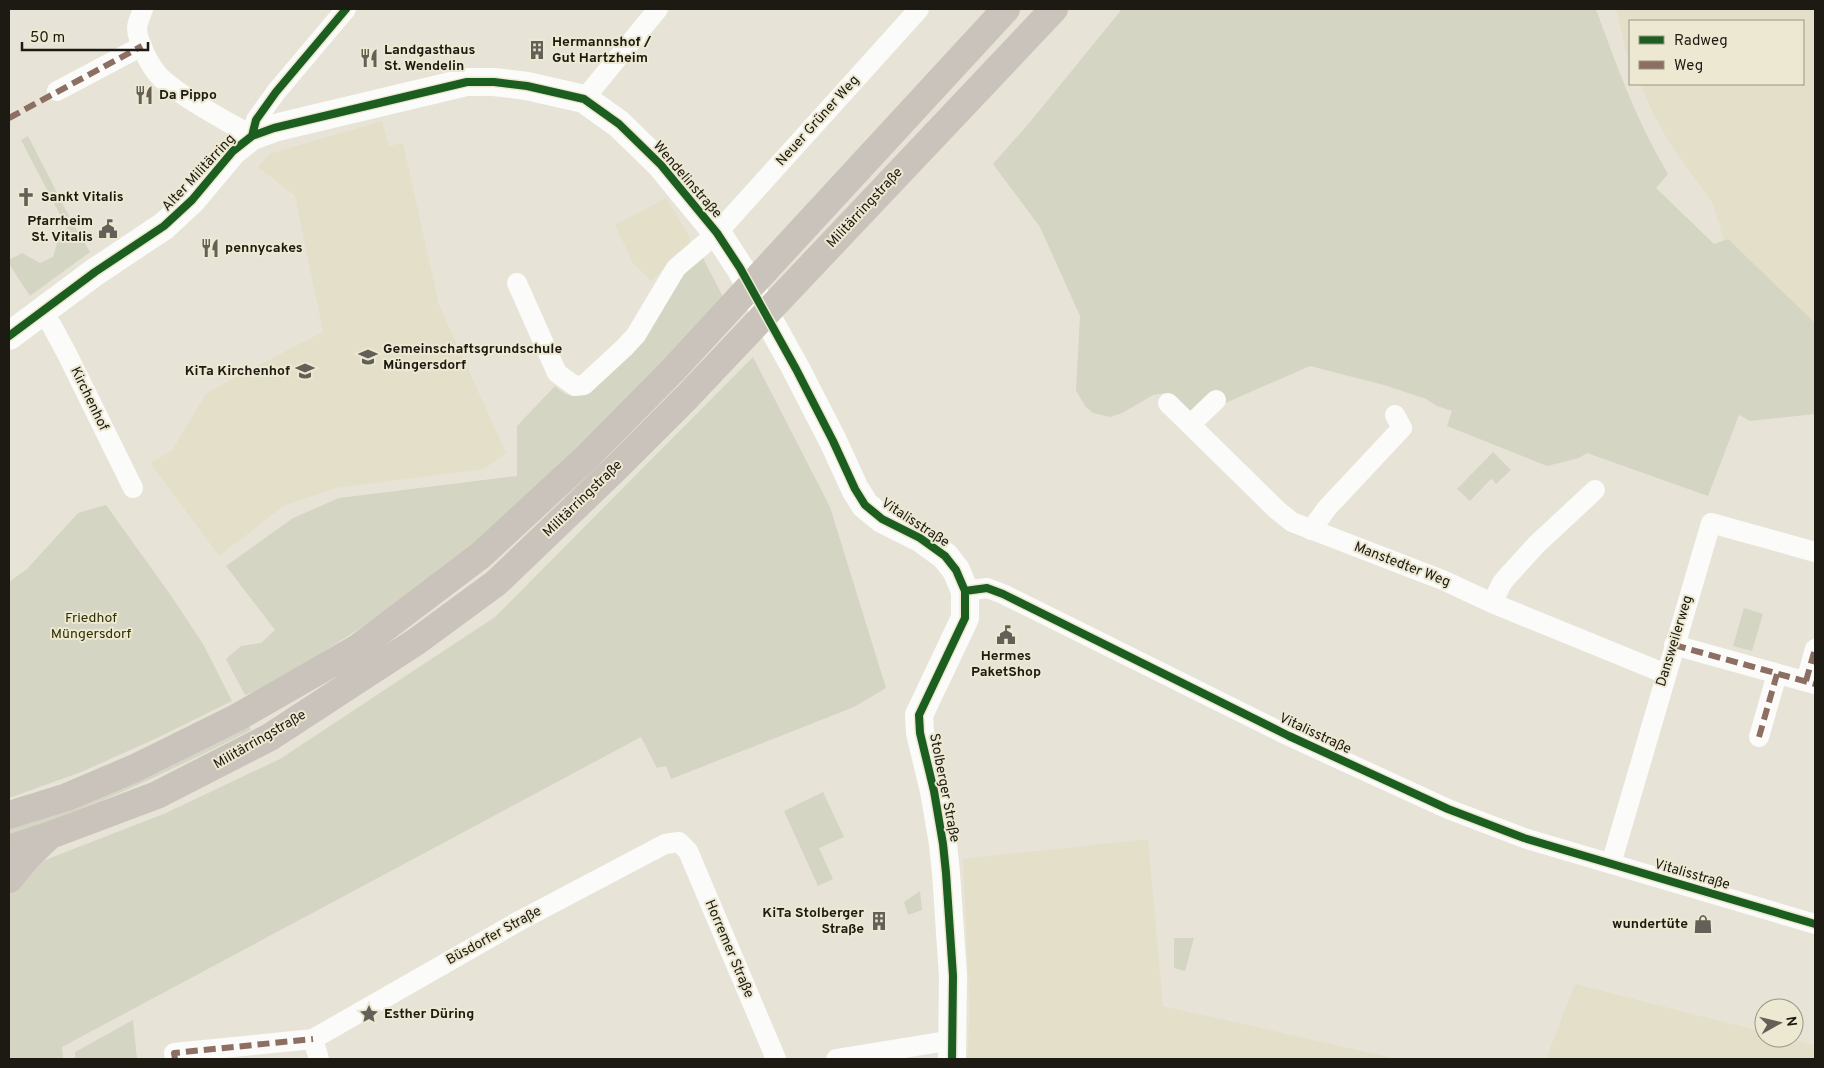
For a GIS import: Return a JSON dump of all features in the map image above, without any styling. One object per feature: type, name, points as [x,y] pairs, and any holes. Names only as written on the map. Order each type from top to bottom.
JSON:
[{"type":"highway","name":"Militärringstraße","points":[[9,815],[67,797],[101,783],[238,717],[358,648],[481,555],[587,457],[673,370],[1006,9]]},
{"type":"highway","name":"Militärringstraße","points":[[9,849],[157,795],[270,737],[417,641],[496,583],[687,397],[1054,9]]},
{"type":"highway","points":[[9,879],[48,836]]},
{"type":"street","points":[[143,9],[137,24],[139,38],[148,61],[161,77],[191,99],[252,136]]},
{"type":"street","name":"Alter Militärring","points":[[9,336],[174,218],[205,186],[232,151],[252,136],[256,120],[271,99],[346,9]]},
{"type":"street","points":[[584,99],[658,9]]},
{"type":"street","name":"Neuer Grüner Weg","points":[[716,233],[920,9]]},
{"type":"street","points":[[57,91],[142,46]]},
{"type":"street","name":"Wendelinstraße","points":[[252,136],[293,124],[467,82],[494,82],[527,86],[584,99],[620,124],[661,166],[716,233],[740,268],[776,334],[829,433],[855,489]]},
{"type":"street","name":"Wendelinstraße","points":[[517,282],[557,373],[575,386],[584,385],[636,335],[676,268],[716,233]]},
{"type":"street","name":"Kirchenhof","points":[[42,312],[67,354],[133,488]]},
{"type":"street","points":[[1191,424],[1216,400]]},
{"type":"street","name":"Manstedter Weg","points":[[1168,403],[1276,510],[1292,522],[1445,581],[1492,603],[1666,674]]},
{"type":"street","points":[[1311,530],[1327,508],[1402,428],[1395,415]]},
{"type":"street","name":"Vitalisstraße","points":[[855,489],[865,505],[882,519],[920,538],[945,556],[956,570],[965,591],[987,588],[1003,594],[1289,736],[1448,809],[1524,838],[1815,924]]},
{"type":"street","points":[[1492,603],[1506,578],[1537,544],[1595,490]]},
{"type":"street","name":"Dansweilerweg","points":[[1610,864],[1711,523],[1815,552]]},
{"type":"street","name":"Stolberger Straße","points":[[952,1050],[953,976],[943,844],[934,791],[920,734],[919,715],[965,618],[965,591]]},
{"type":"street","points":[[1674,645],[1811,683],[1815,649]]},
{"type":"street","points":[[1759,737],[1777,674]]},
{"type":"street","name":"Büsdorfer Straße","points":[[313,1039],[519,921],[665,844],[679,842]]},
{"type":"street","name":"Horremer Straße","points":[[679,842],[688,851],[776,1059]]},
{"type":"street","points":[[185,1057],[313,1039],[319,1059]]},
{"type":"street","points":[[836,1059],[952,1050]]},
{"type":"shaded area","points":[[1616,9],[1815,9],[1815,324],[1724,241],[1713,204],[1669,142],[1640,85],[1804,85],[1804,20],[1629,20],[1629,59]]},
{"type":"shaded area","name":"Gemeinschaftsgrundschule Müngersdorf","points":[[382,121],[389,146],[403,143],[439,305],[506,453],[484,469],[336,488],[285,505],[219,556],[150,463],[172,450],[206,394],[323,332],[295,196],[258,167],[269,154]]},
{"type":"shaded area","points":[[666,198],[689,235],[690,244],[651,281],[633,263],[615,225]]},
{"type":"shaded area","points":[[1148,839],[1163,1006],[1398,1059],[967,1059],[970,1014],[963,859]]},
{"type":"shaded area","points":[[1575,984],[1754,1029],[1754,1048],[1804,1048],[1804,1042],[1815,1045],[1815,1059],[1546,1059]]},
{"type":"green space","points":[[1122,9],[1596,9],[1637,114],[1668,174],[1656,188],[1714,244],[1728,239],[1815,323],[1815,414],[1750,421],[1739,415],[1708,496],[1587,453],[1579,458],[1547,466],[1447,426],[1452,411],[1437,406],[1426,399],[1384,385],[1310,366],[1223,404],[1189,412],[1184,410],[1166,393],[1153,395],[1122,413],[1110,417],[1093,413],[1086,407],[1076,391],[1080,316],[1040,227],[993,164],[1030,122]]},
{"type":"green space","points":[[28,136],[72,222],[90,252],[30,296],[9,264],[9,260],[22,253],[40,263],[53,257],[57,243],[67,228],[21,140]]},
{"type":"green space","points":[[702,256],[724,299],[554,473],[468,549],[365,625],[273,684],[245,695],[226,659],[241,646],[261,643],[275,630],[226,566],[293,518],[339,498],[517,476],[517,426],[555,386],[570,396],[587,391],[682,274]]},
{"type":"green space","points":[[753,357],[830,507],[886,688],[854,707],[671,779],[666,766],[657,768],[641,737],[62,1047],[63,1059],[9,1059],[10,892],[40,862],[166,813],[280,759],[495,617]]},
{"type":"green space","points":[[1493,452],[1511,470],[1496,484],[1492,479],[1489,481],[1470,501],[1457,489]]},
{"type":"green space","name":"Friedhof Müngersdorf","points":[[106,505],[203,644],[232,701],[155,739],[81,772],[9,798],[9,582],[27,569],[78,513]]},
{"type":"green space","points":[[1744,608],[1763,614],[1752,651],[1733,646]]},
{"type":"green space","points":[[248,724],[251,730],[162,774],[71,813],[9,835],[9,828],[35,821]]},
{"type":"green space","points":[[823,792],[844,837],[819,848],[833,879],[818,886],[784,811]]},
{"type":"green space","points":[[920,891],[922,910],[908,915],[904,902]]},
{"type":"green space","points":[[1174,938],[1194,938],[1185,971],[1174,968]]},
{"type":"green space","points":[[133,1020],[137,1059],[75,1059],[75,1052]]},
{"type":"marked path","points":[[9,118],[142,46]]},
{"type":"marked path","points":[[1674,645],[1815,684]]},
{"type":"marked path","points":[[1806,681],[1815,649]]},
{"type":"marked path","points":[[1759,737],[1777,674]]},
{"type":"marked path","points":[[175,1059],[174,1053],[313,1039]]},
{"type":"cycle path","points":[[252,136],[256,120],[276,92],[346,9]]},
{"type":"cycle path","points":[[9,336],[95,272],[164,226],[192,200],[233,151],[252,136],[274,128],[467,82],[494,82],[527,86],[584,99],[619,124],[661,165],[717,233],[740,268],[796,369],[855,489],[865,505],[882,519],[920,538],[945,556],[956,570],[965,591],[965,618],[919,715],[920,733],[934,791],[946,873],[953,976],[952,1059]]},
{"type":"cycle path","points":[[965,591],[987,588],[1003,594],[1289,736],[1448,809],[1524,838],[1815,924]]},
{"type":"place","name":"Hermannshof / Gut Hartzheim","points":[[537,50]]},
{"type":"place","name":"Landgasthaus St. Wendelin","points":[[369,58]]},
{"type":"place","name":"Da Pippo","points":[[144,95]]},
{"type":"place","name":"Sankt Vitalis","points":[[26,197]]},
{"type":"place","name":"Pfarrheim St. Vitalis","points":[[108,229]]},
{"type":"place","name":"pennycakes","points":[[210,248]]},
{"type":"place","name":"Gemeinschaftsgrundschule Müngersdorf","points":[[368,357]]},
{"type":"place","name":"KiTa Kirchenhof","points":[[305,371]]},
{"type":"place","name":"Hermes PaketShop","points":[[1006,635]]},
{"type":"place","name":"KiTa Stolberger Straße","points":[[879,921]]},
{"type":"place","name":"wundertüte","points":[[1703,924]]},
{"type":"place","name":"Esther Düring","points":[[369,1014]]}]
